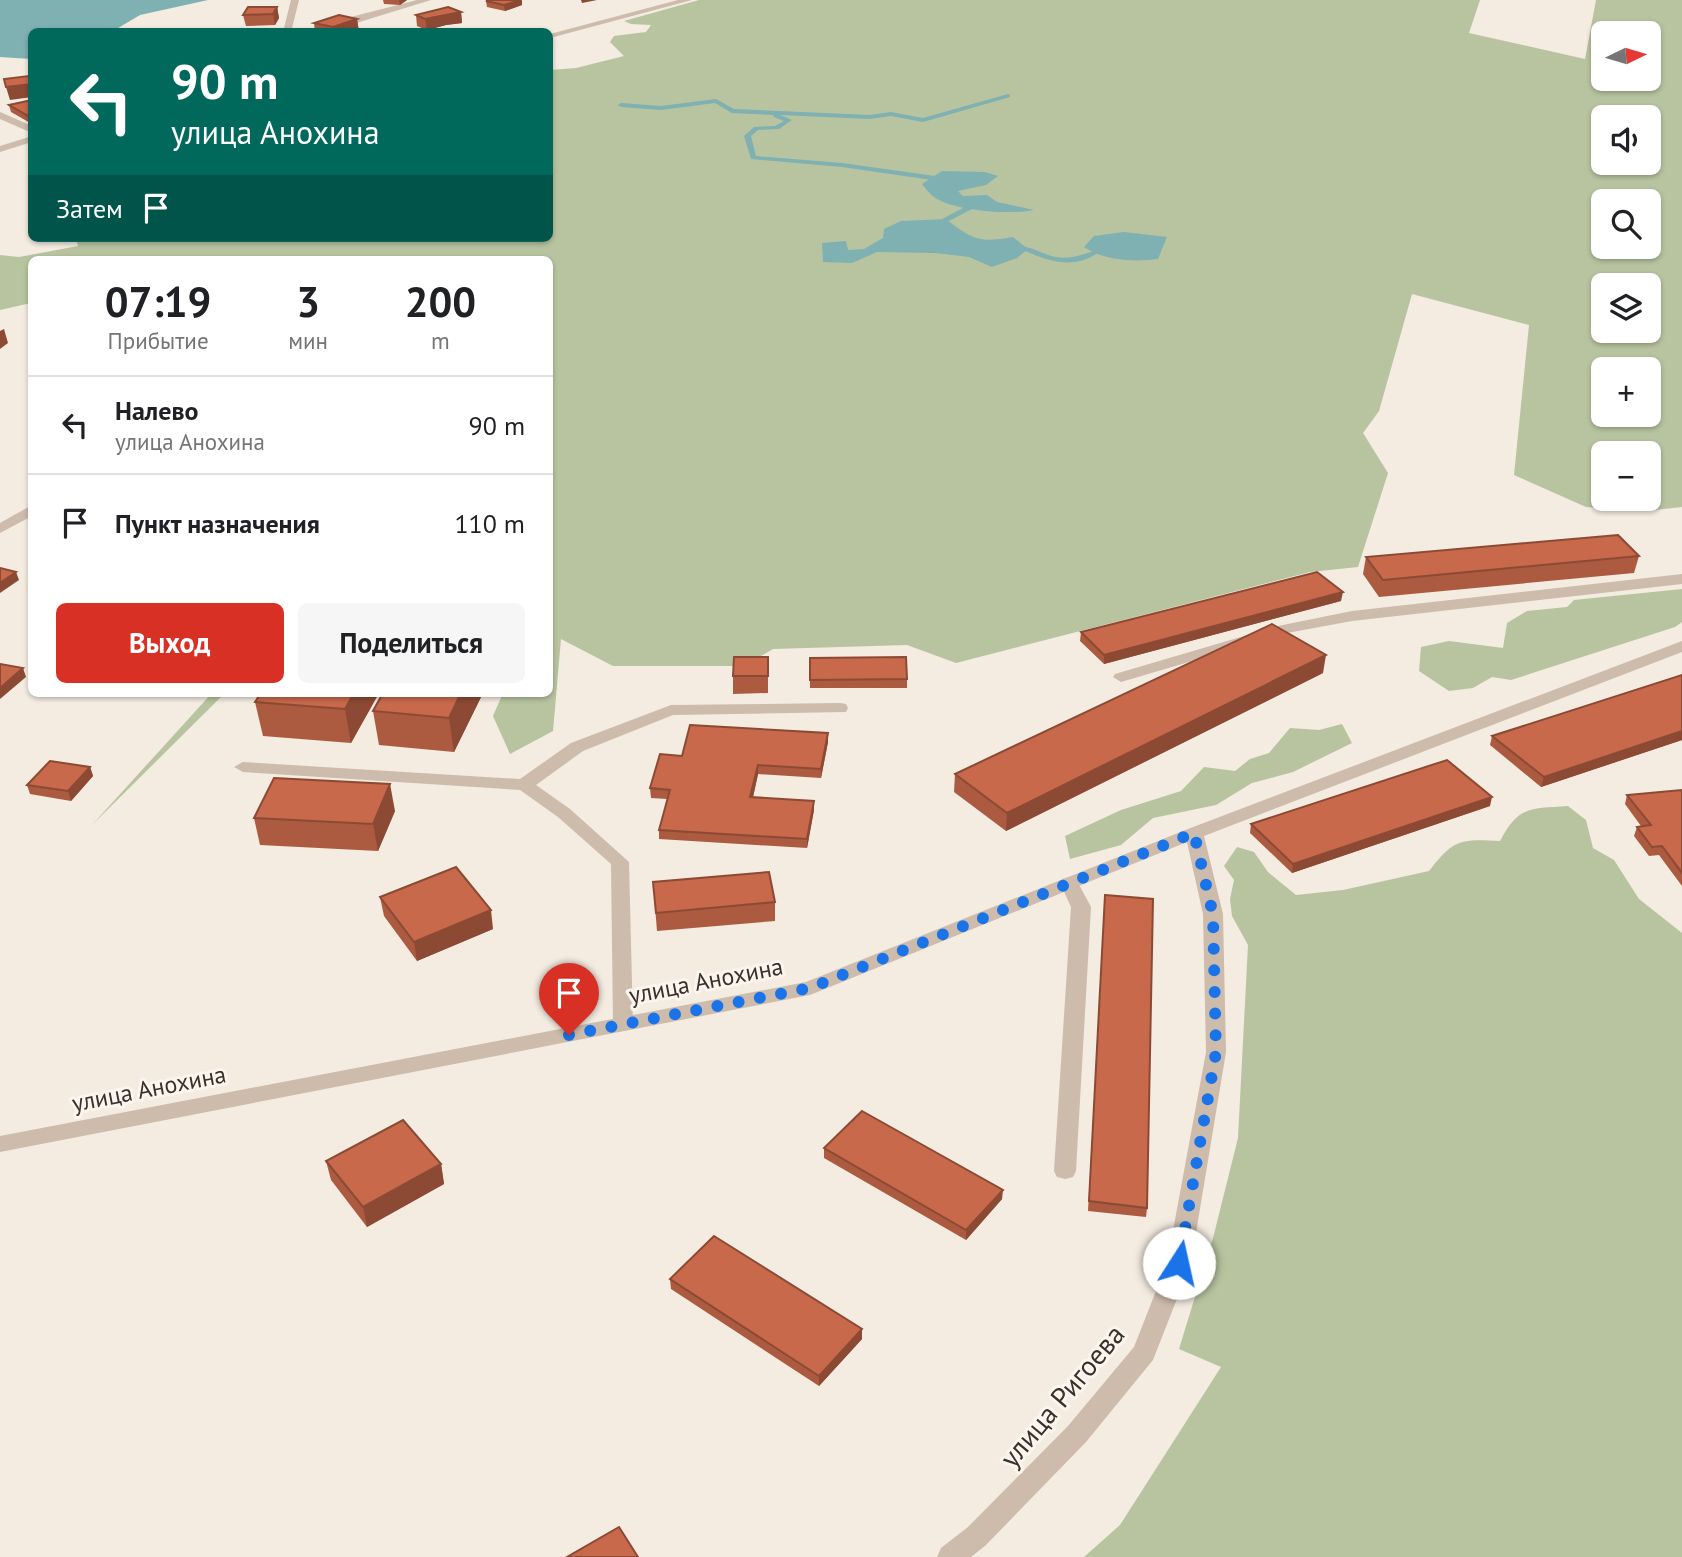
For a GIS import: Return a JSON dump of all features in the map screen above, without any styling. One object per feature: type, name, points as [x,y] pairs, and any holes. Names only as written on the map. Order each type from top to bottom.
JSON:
[{"type":"street","points":[[288,28],[295,0]]},
{"type":"street","points":[[329,28],[427,0]]},
{"type":"street","points":[[553,35],[688,0]]},
{"type":"street","points":[[0,116],[28,128]]},
{"type":"street","points":[[0,149],[28,140]]},
{"type":"street","points":[[0,529],[28,512]]},
{"type":"street","points":[[1121,677],[1284,629],[1352,616],[1682,579]]},
{"type":"street","name":"улица Анохина","points":[[0,1144],[810,988],[1194,833],[1682,646]]},
{"type":"street","points":[[524,785],[577,747],[671,710],[840,708]]},
{"type":"street","points":[[243,767],[524,785],[564,813],[620,862],[623,1024]]},
{"type":"street","name":"улица Ригоева","points":[[950,1557],[977,1536],[1076,1434],[1144,1353],[1179,1263],[1216,1052],[1213,915],[1194,833]]},
{"type":"street","points":[[1065,1171],[1081,907],[1069,883]]},
{"type":"green space","points":[[699,0],[1480,0],[1469,33],[1585,59],[1591,27],[1591,91],[1661,91],[1661,21],[1592,21],[1596,0],[1682,0],[1682,507],[1661,509],[1661,441],[1591,441],[1591,507],[1514,475],[1529,325],[1412,294],[1379,411],[1363,433],[1388,473],[1358,567],[1310,572],[956,663],[907,645],[773,649],[744,666],[613,666],[561,639],[553,731],[510,754],[493,716],[501,697],[553,697],[553,256],[28,256],[28,304],[0,310],[0,255],[19,257],[78,246],[77,242],[553,242],[553,70],[576,68],[624,56],[610,42],[614,36],[646,32],[651,25],[624,21]]},
{"type":"green space","points":[[1682,589],[1682,622],[1675,627],[1511,680],[1492,677],[1473,688],[1449,691],[1419,671],[1421,647],[1449,641],[1503,648],[1507,623],[1527,611],[1567,607],[1574,600]]},
{"type":"green space","points":[[208,697],[221,697],[92,825]]},
{"type":"green space","points":[[1342,724],[1352,743],[1293,772],[1252,783],[1216,805],[1153,818],[1121,845],[1070,859],[1065,836],[1121,810],[1181,791],[1204,767],[1235,771],[1250,759],[1269,753],[1290,728],[1319,730]]},
{"type":"green space","points":[[1568,806],[1586,820],[1593,848],[1614,860],[1639,899],[1682,933],[1682,1557],[1084,1557],[1120,1525],[1221,1367],[1179,1349],[1213,1238],[1238,1138],[1248,945],[1232,916],[1230,899],[1234,880],[1224,866],[1237,847],[1254,852],[1268,872],[1296,895],[1343,890],[1429,871],[1445,853],[1459,843],[1476,840],[1500,841],[1513,821],[1527,811]]},
{"type":"water","points":[[0,0],[208,0],[140,15],[118,28],[28,28],[28,59],[0,57]]},
{"type":"water","points":[[942,171],[985,172],[998,176],[986,185],[958,191],[963,196],[987,195],[997,202],[1034,210],[984,211],[946,203],[933,196],[922,184]]},
{"type":"water","points":[[946,219],[970,236],[992,240],[1013,237],[1028,249],[1017,258],[992,267],[969,257],[935,253],[877,252],[852,263],[823,262],[822,243],[846,241],[848,250],[864,249],[883,238],[884,229],[901,221]]},
{"type":"water","points":[[1124,232],[1167,237],[1158,259],[1120,259],[1092,252],[1084,247],[1094,236]]},
{"type":"building","points":[[521,0],[504,5],[486,1]]},
{"type":"building","points":[[248,7],[277,7],[273,14],[243,15]]},
{"type":"building","points":[[448,7],[461,12],[425,19],[416,15]]},
{"type":"building","points":[[339,15],[357,19],[333,27],[314,23]]},
{"type":"building","points":[[28,76],[28,84],[6,87],[4,79]]},
{"type":"building","points":[[28,101],[28,116],[9,105]]},
{"type":"building","points":[[1618,535],[1639,556],[1383,580],[1366,557]]},
{"type":"building","points":[[0,568],[16,572],[0,583]]},
{"type":"building","points":[[1317,572],[1343,592],[1104,655],[1081,632]]},
{"type":"building","points":[[1272,624],[1326,655],[1007,813],[955,774]]},
{"type":"building","points":[[734,657],[768,657],[768,676],[733,676]]},
{"type":"building","points":[[906,657],[907,679],[810,680],[810,658]]},
{"type":"building","points":[[0,664],[23,668],[0,688]]},
{"type":"building","points":[[1682,675],[1682,731],[1544,777],[1492,736]]},
{"type":"building","points":[[258,697],[352,697],[345,709],[255,702]]},
{"type":"building","points":[[381,697],[459,697],[449,718],[373,711]]},
{"type":"building","points":[[690,725],[828,733],[821,769],[758,765],[750,797],[814,801],[807,839],[659,830],[670,790],[650,788],[660,754],[682,756]]},
{"type":"building","points":[[1447,760],[1492,797],[1293,864],[1251,824]]},
{"type":"building","points":[[50,761],[90,767],[68,791],[27,785]]},
{"type":"building","points":[[274,778],[390,784],[373,824],[254,818]]},
{"type":"building","points":[[1682,790],[1682,873],[1662,846],[1652,847],[1637,827],[1651,825],[1627,795]]},
{"type":"building","points":[[456,867],[491,910],[414,942],[380,897]]},
{"type":"building","points":[[769,872],[775,902],[656,913],[653,882]]},
{"type":"building","points":[[1105,895],[1153,899],[1147,1208],[1089,1201]]},
{"type":"building","points":[[862,1111],[1003,1190],[966,1230],[824,1148]]},
{"type":"building","points":[[403,1120],[441,1164],[363,1207],[326,1161]]},
{"type":"building","points":[[714,1236],[862,1329],[819,1376],[670,1279]]},
{"type":"building","points":[[619,1527],[638,1557],[567,1557]]},
{"type":"waterway","points":[[621,105],[661,108],[716,101],[732,111],[870,117],[891,114],[923,120],[1008,96]]},
{"type":"waterway","points":[[776,116],[789,120],[777,128],[756,128],[747,136],[753,158],[842,165],[932,178]]},
{"type":"waterway","points":[[946,219],[968,209]]},
{"type":"waterway","points":[[1028,249],[1061,261],[1076,260],[1094,253]]},
{"type":"route","points":[[569,1035],[810,988],[1194,833],[1213,915],[1216,1052],[1179,1263]]}]
